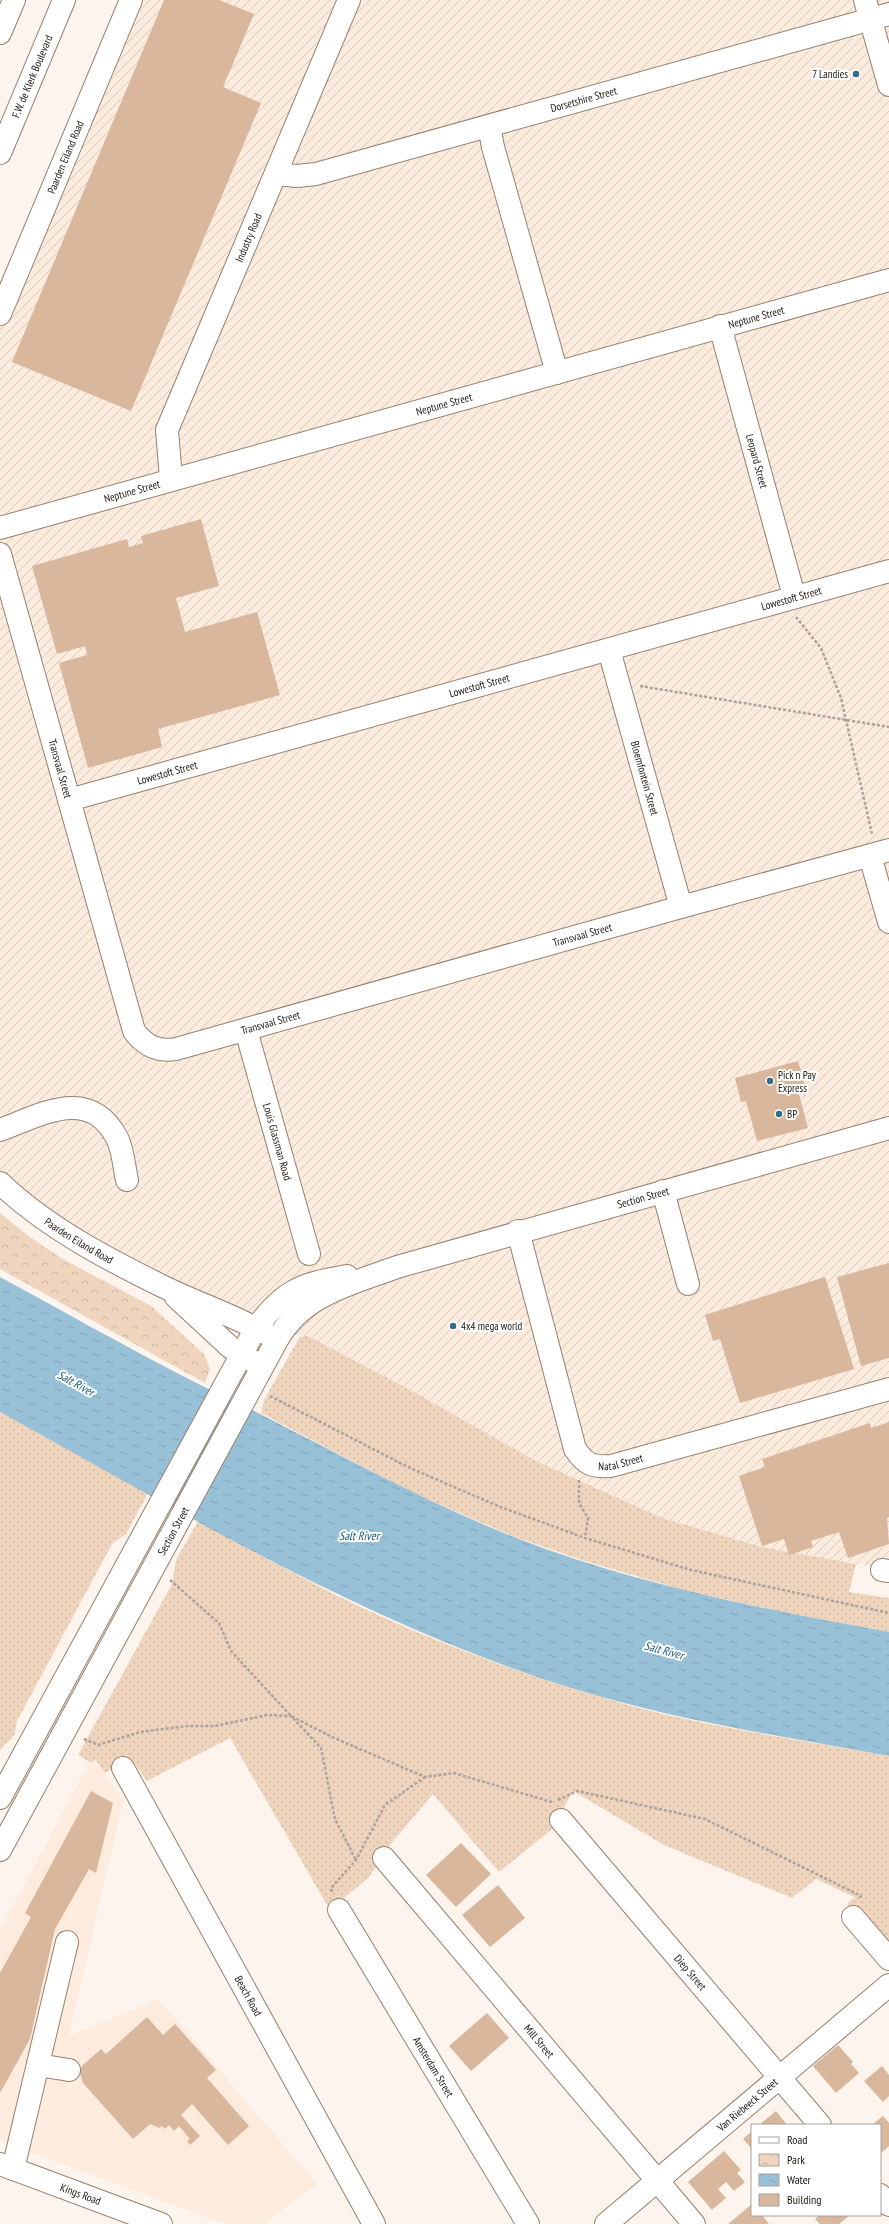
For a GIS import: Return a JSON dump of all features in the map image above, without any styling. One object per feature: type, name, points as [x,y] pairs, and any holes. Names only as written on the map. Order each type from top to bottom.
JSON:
[{"type":"main road","points":[[0,33],[14,0]]},
{"type":"main road","name":"F.W. de Klerk Boulevard","points":[[0,153],[64,0]]},
{"type":"main road","name":"Paarden Eiland Road","points":[[0,314],[131,0]]},
{"type":"main road","name":"Industry Road","points":[[171,479],[167,430],[349,0]]},
{"type":"main road","points":[[875,11],[889,85]]},
{"type":"main road","name":"Dorsetshire Street","points":[[276,174],[297,176],[316,174],[489,126],[875,11]]},
{"type":"main road","points":[[489,126],[493,147],[557,373]]},
{"type":"main road","name":"Neptune Street","points":[[0,528],[171,479],[889,280]]},
{"type":"main road","name":"Leopard Street","points":[[720,326],[794,596]]},
{"type":"main road","name":"Transvaal Street","points":[[0,554],[134,1031],[146,1044],[166,1051],[246,1030],[681,906],[880,853]]},
{"type":"main road","name":"Lowestoft Street","points":[[69,800],[609,650],[794,596],[889,571]]},
{"type":"main road","name":"Bloemfontein Street","points":[[609,650],[681,906]]},
{"type":"main road","points":[[880,853],[889,922]]},
{"type":"main road","name":"Louis Glassman Road","points":[[246,1030],[309,1254]]},
{"type":"main road","points":[[0,1130],[65,1107],[82,1107],[105,1121],[117,1138],[127,1180]]},
{"type":"main road","name":"Section Street","points":[[3,1785],[256,1328],[285,1296],[301,1287],[321,1280],[397,1266],[889,1128]]},
{"type":"main road","name":"Paarden Eiland Road","points":[[0,1183],[55,1226],[108,1258],[165,1287],[256,1328],[277,1340]]},
{"type":"main road","points":[[663,1191],[688,1284]]},
{"type":"main road","name":"Natal Street","points":[[518,1231],[575,1449],[583,1461],[597,1467],[611,1466],[889,1388]]},
{"type":"main road","name":"Section Street","points":[[0,1850],[262,1366],[288,1322],[310,1302],[397,1266]]},
{"type":"main road","name":"Paarden Eiland Road","points":[[165,1287],[230,1347],[241,1355],[262,1366]]},
{"type":"main road","name":"Beach Road","points":[[123,1768],[374,2224]]},
{"type":"main road","points":[[3,1785],[31,1793]]},
{"type":"main road","points":[[0,1805],[20,1815]]},
{"type":"main road","name":"Diep Street","points":[[557,1811],[819,2124]]},
{"type":"main road","name":"Mill Street","points":[[384,1858],[694,2224]]},
{"type":"main road","name":"Amsterdam Street","points":[[339,1910],[528,2224]]},
{"type":"main road","points":[[853,1917],[889,1959]]},
{"type":"main road","points":[[6,2166],[38,2065],[67,1942]]},
{"type":"main road","name":"Van Riebeeck Street","points":[[606,2224],[889,1985]]},
{"type":"main road","points":[[38,2065],[69,2070]]},
{"type":"main road","name":"Kings Road","points":[[6,2166],[161,2224]]},
{"type":"main road","points":[[881,2196],[889,2205]]},
{"type":"path","points":[[794,596],[792,613],[805,626],[820,648],[841,698],[873,836],[880,853]]},
{"type":"path","points":[[620,690],[639,686],[889,727]]},
{"type":"path","points":[[264,1394],[272,1396],[410,1468],[498,1506],[585,1538],[691,1570],[889,1613]]},
{"type":"path","points":[[579,1479],[578,1503],[588,1518],[585,1538]]},
{"type":"path","points":[[170,1580],[219,1623],[231,1651],[321,1748],[335,1819],[356,1860]]},
{"type":"path","points":[[84,1738],[98,1745],[140,1732],[187,1726],[215,1726],[267,1715],[291,1716],[332,1737],[425,1777]]},
{"type":"path","points":[[339,1910],[331,1888],[356,1860],[385,1805],[425,1777],[454,1773],[557,1811],[577,1791],[705,1819],[861,1896],[853,1917]]},
{"type":"shaded area","points":[[121,0],[889,0],[889,1570],[762,1547],[662,1518],[534,1460],[414,1392],[306,1335],[242,1334],[0,1183],[0,303]]},
{"type":"shaded area","points":[[96,1760],[123,1801],[69,2036],[158,1999],[317,2184],[272,2217],[266,2224],[225,2224],[0,2141],[0,1930],[90,1762]]},
{"type":"green space","points":[[0,1213],[30,1237],[61,1258],[151,1306],[204,1354],[210,1369],[205,1383],[0,1269]]},
{"type":"green space","points":[[306,1335],[414,1392],[534,1460],[662,1518],[762,1547],[856,1564],[849,1592],[889,1598],[889,1632],[791,1614],[687,1591],[588,1562],[515,1537],[411,1492],[261,1413],[264,1400],[299,1338]]},
{"type":"green space","points":[[0,1412],[148,1493],[126,1534],[112,1544],[17,1721],[15,1734],[0,1750]]},
{"type":"green space","points":[[198,1521],[344,1599],[395,1623],[488,1660],[550,1682],[614,1701],[682,1718],[751,1732],[889,1756],[889,1949],[847,1904],[854,1897],[816,1879],[792,1898],[664,1845],[573,1791],[563,1809],[567,1817],[499,1872],[433,1794],[389,1846],[369,1877],[330,1910],[230,1738],[147,1781],[131,1759],[105,1773],[96,1760],[90,1762],[78,1755],[172,1584],[176,1560]]},
{"type":"water","name":"Salt River","points":[[0,1277],[190,1380],[255,1411],[419,1495],[514,1537],[559,1554],[652,1582],[699,1594],[889,1632],[889,1756],[687,1718],[608,1699],[568,1687],[493,1661],[420,1632],[348,1599],[208,1527],[0,1412]]},
{"type":"building","points":[[164,0],[219,0],[254,14],[223,87],[261,103],[131,411],[12,362]]},
{"type":"building","points":[[201,519],[219,586],[176,598],[185,632],[257,612],[280,695],[158,729],[162,747],[88,768],[59,663],[87,655],[85,646],[57,654],[32,566],[127,539],[129,547],[143,543],[141,536]]},
{"type":"building","points":[[798,1061],[805,1085],[797,1087],[808,1128],[757,1141],[746,1101],[741,1102],[735,1078]]},
{"type":"building","points":[[889,1263],[889,1358],[861,1366],[837,1277]]},
{"type":"building","points":[[825,1277],[854,1369],[740,1403],[720,1339],[713,1341],[705,1315]]},
{"type":"building","points":[[889,1422],[889,1517],[887,1518],[889,1544],[848,1558],[839,1532],[811,1541],[813,1547],[789,1555],[784,1539],[762,1546],[739,1476],[765,1467],[762,1459],[870,1423],[871,1428]]},
{"type":"building","points":[[91,1791],[113,1803],[96,1873],[89,1869],[55,1929],[30,2039],[0,2093],[0,1973],[31,1917],[25,1913]]},
{"type":"building","points":[[461,1843],[491,1874],[456,1907],[426,1875]]},
{"type":"building","points":[[498,1885],[525,1918],[490,1947],[462,1915]]},
{"type":"building","points":[[487,2013],[509,2038],[471,2071],[449,2046]]},
{"type":"building","points":[[147,2017],[163,2035],[175,2024],[216,2070],[207,2078],[249,2126],[228,2145],[192,2104],[181,2115],[200,2136],[190,2145],[187,2141],[190,2139],[179,2126],[174,2131],[169,2125],[165,2129],[162,2126],[159,2128],[150,2124],[133,2139],[83,2083],[80,2073],[82,2066],[101,2049],[106,2054]]},
{"type":"building","points":[[838,2045],[853,2062],[851,2064],[859,2073],[836,2093],[813,2066]]},
{"type":"building","points":[[882,2066],[889,2075],[889,2096],[883,2102],[864,2081]]},
{"type":"building","points":[[776,2111],[786,2124],[760,2124]]},
{"type":"building","points":[[883,2116],[889,2123],[889,2146],[881,2153],[881,2124],[873,2124]]},
{"type":"building","points":[[751,2132],[751,2148],[743,2139]]},
{"type":"building","points":[[724,2151],[741,2170],[737,2173],[745,2182],[734,2191],[726,2182],[718,2189],[726,2198],[712,2210],[688,2182]]},
{"type":"building","points":[[751,2205],[751,2216],[763,2216],[769,2224],[728,2224]]},
{"type":"building","points":[[819,2216],[849,2216],[839,2224],[820,2224],[815,2219]]},
{"type":"place","name":"7 Landies","points":[[856,74]]},
{"type":"place","name":"Pick n Pay Express","points":[[770,1081]]},
{"type":"place","name":"BP","points":[[779,1114]]},
{"type":"place","name":"4x4 mega world","points":[[453,1326]]}]
